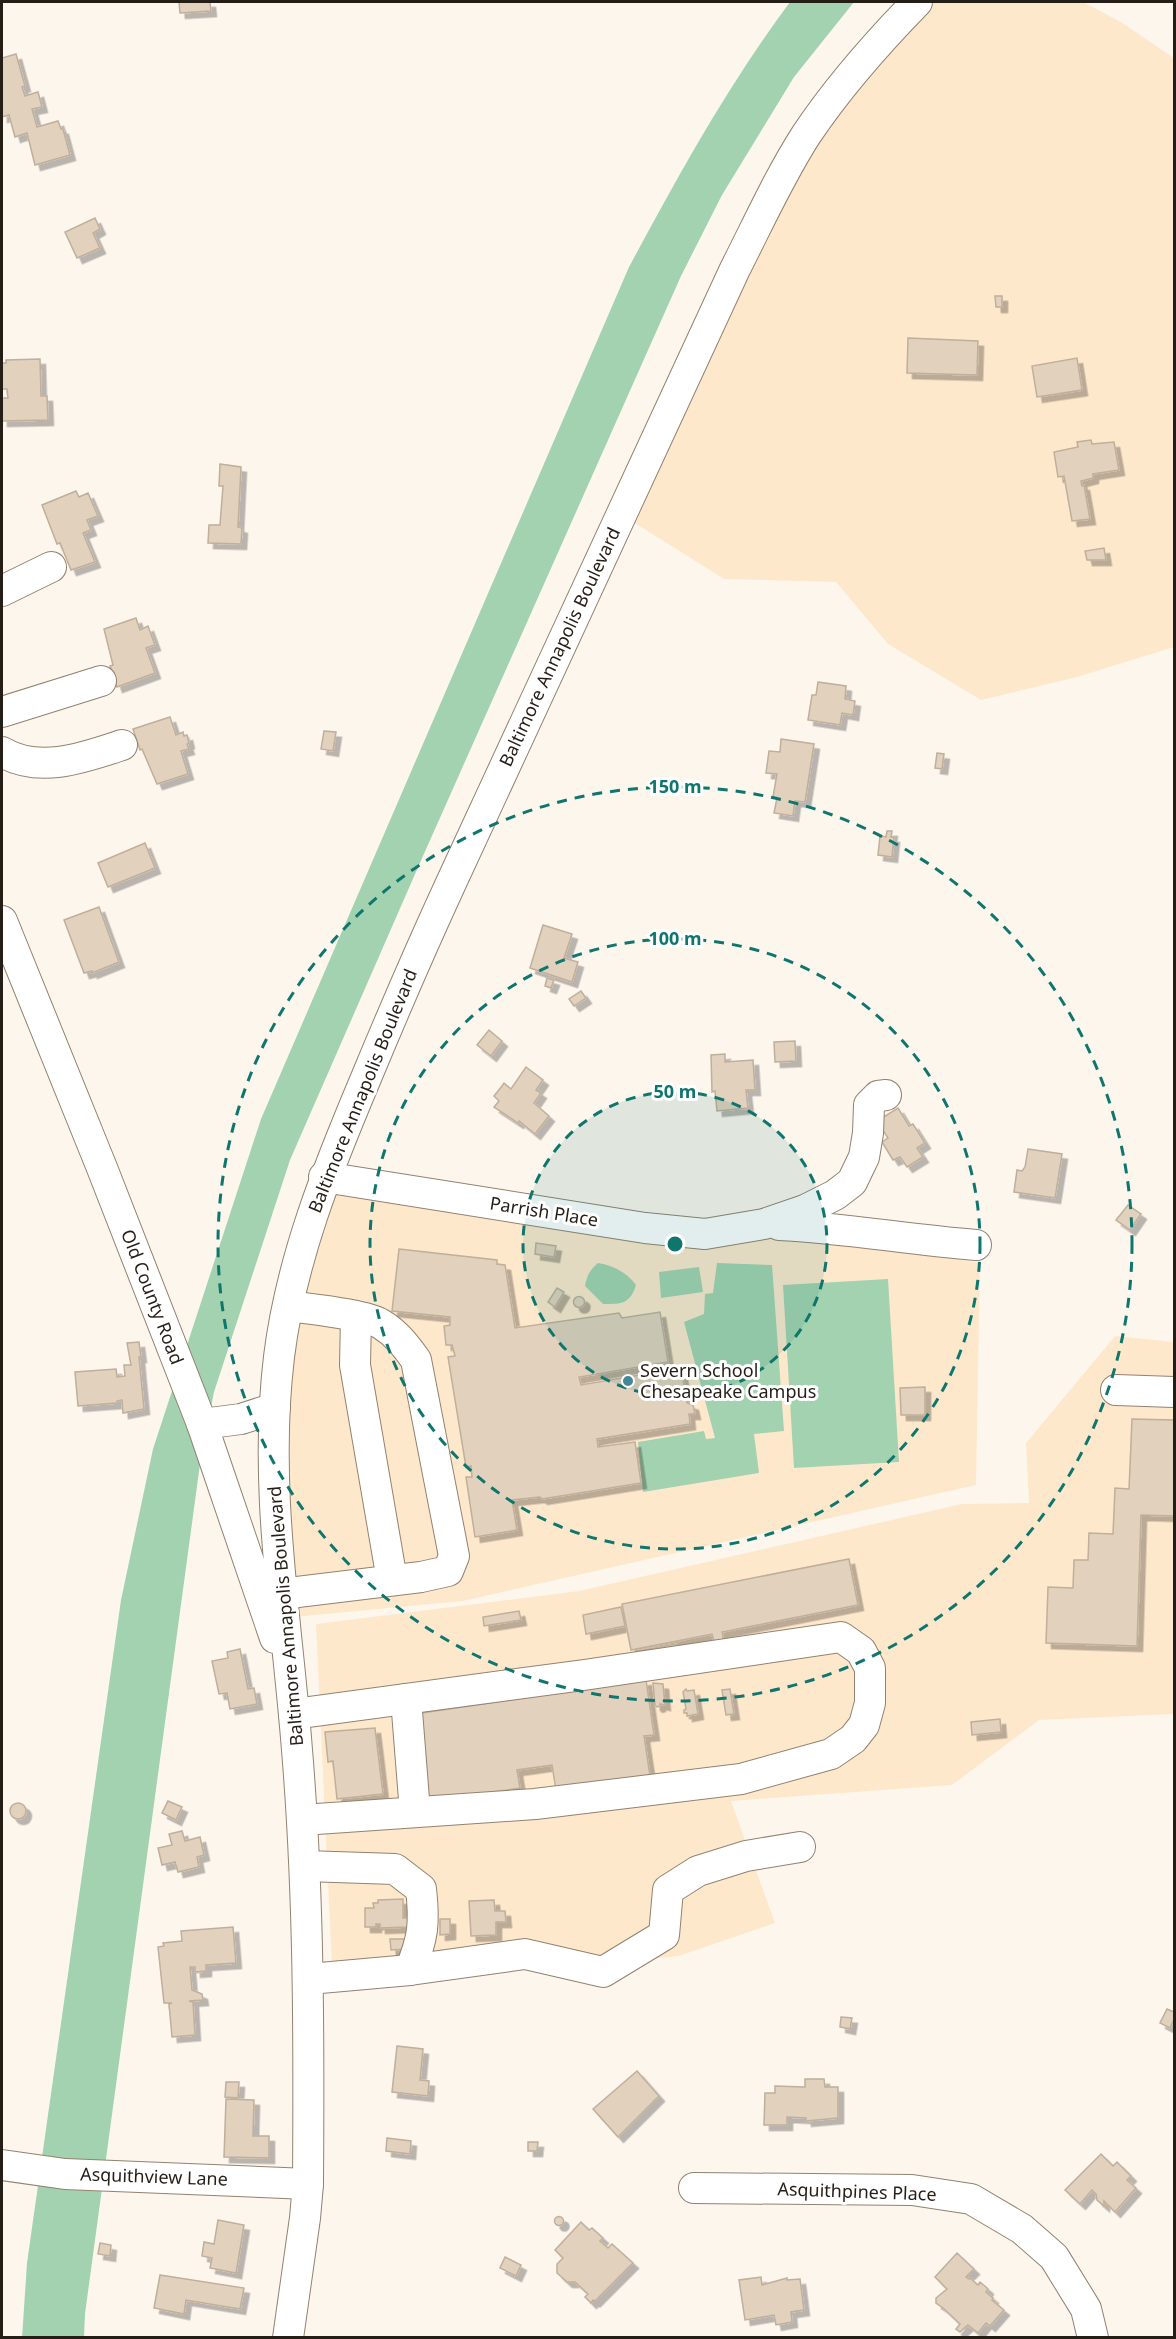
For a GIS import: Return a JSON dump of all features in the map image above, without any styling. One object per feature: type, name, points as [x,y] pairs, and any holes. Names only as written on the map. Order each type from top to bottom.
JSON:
[{"type":"street","name":"Baltimore Annapolis Boulevard","points":[[288,2337],[308,2184],[309,1979],[302,1820],[294,1714],[281,1594],[275,1500],[275,1408],[280,1355],[289,1306],[306,1238],[324,1177],[440,907],[740,259],[806,135],[879,40],[917,2]]},
{"type":"street","points":[[2,591],[51,567]]},
{"type":"street","points":[[2,712],[101,681]]},
{"type":"street","points":[[2,752],[13,758],[48,764],[84,758],[122,745]]},
{"type":"street","name":"Old County Road","points":[[2,921],[202,1424],[236,1519],[265,1614],[290,1678]]},
{"type":"street","points":[[764,1224],[805,1210],[835,1195],[852,1182],[864,1157],[869,1106],[878,1096],[886,1095]]},
{"type":"street","name":"Parrish Place","points":[[324,1177],[645,1228],[705,1234],[764,1224]]},
{"type":"street","points":[[764,1224],[829,1227],[907,1239],[976,1245]]},
{"type":"street","points":[[281,1594],[448,1571],[453,1556],[416,1360],[402,1341],[379,1322],[289,1306]]},
{"type":"street","points":[[356,1317],[355,1365],[393,1580]]},
{"type":"street","points":[[1116,1390],[1174,1392]]},
{"type":"street","points":[[202,1424],[241,1419],[275,1408]]},
{"type":"street","points":[[294,1714],[842,1637],[861,1651],[870,1668],[870,1703],[864,1725],[854,1738],[831,1754],[741,1779],[535,1804],[302,1820]]},
{"type":"street","points":[[405,1699],[415,1812]]},
{"type":"street","points":[[309,1979],[410,1970],[525,1954],[603,1972],[664,1935],[668,1890],[698,1871],[746,1856],[800,1846]]},
{"type":"street","points":[[305,1866],[395,1869],[421,1889],[424,1917],[420,1946],[410,1970]]},
{"type":"street","name":"Asquithview Lane","points":[[2,2165],[65,2174],[308,2184]]},
{"type":"street","name":"Asquithpines Place","points":[[694,2188],[912,2190],[971,2199],[1022,2229],[1054,2257],[1086,2309],[1093,2337]]},
{"type":"shaded area","points":[[917,2],[1083,2],[1121,22],[1174,58],[1174,647],[1077,677],[981,700],[888,644],[836,582],[724,579],[622,515],[775,190]]},
{"type":"shaded area","name":"Severn School Chesapeake Campus","points":[[324,1177],[645,1228],[764,1224],[980,1263],[976,1485],[463,1601],[283,1618],[275,1419]]},
{"type":"shaded area","points":[[1115,1336],[1174,1342],[1174,1714],[1039,1720],[952,1785],[731,1801],[775,1923],[679,1956],[560,1968],[332,1967],[316,1624],[579,1591],[962,1504],[1029,1503],[1026,1443]]},
{"type":"green space","points":[[790,2],[854,2],[794,77],[722,195],[681,276],[290,1160],[214,1392],[200,1464],[85,2314],[84,2337],[22,2338],[27,2263],[121,1600],[153,1449],[261,1119],[629,267],[725,98]]},
{"type":"green space","points":[[598,1263],[619,1270],[636,1285],[631,1296],[624,1302],[603,1304],[585,1286],[589,1273]]},
{"type":"green space","points":[[717,1263],[772,1265],[784,1431],[754,1434],[759,1473],[643,1492],[638,1442],[704,1431],[706,1439],[715,1438],[684,1322],[704,1314],[705,1294],[713,1293]]},
{"type":"green space","points":[[699,1267],[703,1292],[661,1298],[659,1272]]},
{"type":"green space","points":[[888,1279],[899,1462],[794,1468],[783,1285]]},
{"type":"building","points":[[179,2],[210,2],[211,11],[180,13]]},
{"type":"building","points":[[16,54],[25,86],[22,87],[25,96],[38,92],[42,107],[32,109],[37,127],[58,121],[63,129],[70,155],[35,165],[27,133],[15,137],[9,115],[2,117],[2,58]]},
{"type":"building","points":[[95,218],[100,229],[93,233],[100,248],[77,258],[65,232]]},
{"type":"building","points":[[995,296],[1002,296],[1002,307],[996,307]]},
{"type":"building","points":[[908,338],[978,341],[977,375],[907,373]]},
{"type":"building","points":[[1077,358],[1082,390],[1037,397],[1032,366]]},
{"type":"building","points":[[40,359],[41,396],[47,396],[48,420],[2,421],[2,398],[8,398],[7,389],[2,389],[2,363],[6,363],[6,360]]},
{"type":"building","points":[[1091,440],[1092,444],[1114,442],[1119,470],[1093,474],[1093,478],[1081,481],[1082,486],[1084,485],[1090,519],[1072,521],[1064,476],[1058,477],[1054,452],[1078,447],[1077,442]]},
{"type":"building","points":[[220,464],[241,467],[238,527],[242,528],[241,544],[208,543],[209,525],[220,525],[223,486],[219,486]]},
{"type":"building","points":[[76,491],[79,497],[88,493],[98,516],[87,520],[91,530],[83,533],[95,562],[71,570],[60,543],[57,544],[42,505]]},
{"type":"building","points":[[1104,548],[1106,560],[1087,560],[1085,551]]},
{"type":"building","points":[[136,618],[140,630],[148,626],[155,645],[146,648],[155,673],[117,687],[110,666],[113,665],[104,629]]},
{"type":"building","points":[[818,682],[846,686],[845,699],[855,701],[853,715],[842,713],[840,725],[808,720],[812,695],[816,695]]},
{"type":"building","points":[[170,717],[176,735],[183,732],[184,736],[187,735],[189,749],[181,751],[188,774],[157,784],[142,749],[140,750],[133,729]]},
{"type":"building","points":[[324,731],[336,732],[333,751],[321,749]]},
{"type":"building","points":[[781,739],[814,744],[805,802],[795,801],[793,816],[774,813],[777,798],[773,797],[777,774],[766,773],[769,751],[780,752]]},
{"type":"building","points":[[937,753],[944,754],[942,769],[935,768]]},
{"type":"building","points":[[887,831],[892,831],[891,837],[894,837],[892,857],[878,855],[880,836],[886,837]]},
{"type":"building","points":[[145,843],[155,868],[108,887],[98,863]]},
{"type":"building","points":[[99,907],[119,962],[92,973],[92,971],[84,973],[64,920]]},
{"type":"building","points":[[543,925],[572,934],[564,958],[578,962],[572,982],[530,968]]},
{"type":"building","points":[[547,978],[554,980],[551,988],[545,986]]},
{"type":"building","points":[[581,991],[586,998],[574,1006],[569,999]]},
{"type":"building","points":[[489,1030],[502,1041],[491,1056],[477,1045]]},
{"type":"building","points":[[795,1041],[796,1061],[775,1062],[774,1042]]},
{"type":"building","points":[[725,1054],[725,1062],[753,1060],[755,1090],[746,1090],[748,1108],[717,1111],[715,1091],[712,1092],[711,1055]]},
{"type":"building","points":[[526,1067],[543,1080],[536,1090],[541,1093],[534,1103],[549,1116],[535,1134],[519,1121],[518,1123],[494,1107],[499,1101],[494,1096],[504,1083],[511,1089]]},
{"type":"building","points":[[898,1108],[909,1126],[913,1124],[925,1143],[917,1148],[923,1157],[907,1167],[900,1157],[893,1160],[882,1142],[888,1138],[877,1121]]},
{"type":"building","points":[[1028,1149],[1062,1154],[1055,1198],[1014,1192],[1017,1170],[1022,1171],[1025,1167]]},
{"type":"building","points":[[1128,1205],[1141,1214],[1130,1230],[1116,1220]]},
{"type":"building","points":[[536,1243],[556,1246],[554,1257],[535,1254]]},
{"type":"building","name":"Severn School Chesapeake Campus","points":[[399,1249],[497,1260],[497,1264],[505,1265],[515,1328],[619,1313],[622,1318],[660,1312],[668,1362],[579,1377],[581,1385],[681,1368],[687,1403],[693,1405],[695,1414],[689,1414],[690,1424],[597,1439],[598,1447],[635,1442],[641,1483],[542,1499],[540,1497],[512,1500],[517,1530],[475,1537],[466,1477],[472,1477],[471,1466],[466,1467],[448,1357],[455,1356],[452,1345],[446,1345],[444,1326],[450,1325],[450,1317],[392,1311]]},
{"type":"building","points":[[557,1288],[564,1292],[555,1307],[548,1302]]},
{"type":"building","points":[[579,1296],[585,1302],[579,1308],[573,1302]]},
{"type":"building","points":[[139,1342],[144,1409],[123,1413],[122,1400],[117,1403],[78,1406],[75,1372],[116,1369],[117,1377],[125,1376],[124,1365],[131,1365],[127,1343]]},
{"type":"building","points":[[925,1387],[925,1415],[901,1415],[900,1388]]},
{"type":"building","points":[[1132,1419],[1174,1420],[1174,1516],[1141,1515],[1137,1646],[1046,1643],[1048,1587],[1073,1588],[1074,1560],[1088,1560],[1089,1533],[1113,1534],[1115,1488],[1129,1489]]},
{"type":"building","points":[[849,1559],[858,1605],[722,1632],[724,1641],[714,1642],[712,1634],[631,1650],[622,1604]]},
{"type":"building","points":[[621,1607],[625,1626],[586,1634],[583,1615]]},
{"type":"building","points":[[519,1611],[521,1620],[484,1626],[483,1617]]},
{"type":"building","points":[[677,1644],[679,1651],[640,1659],[638,1651]]},
{"type":"building","points":[[240,1649],[248,1689],[254,1688],[257,1704],[230,1709],[227,1693],[219,1694],[212,1661],[228,1658],[227,1652]]},
{"type":"building","points":[[646,1680],[654,1735],[644,1736],[650,1776],[556,1790],[552,1765],[517,1770],[520,1788],[428,1802],[415,1714]]},
{"type":"building","points":[[653,1683],[663,1684],[665,1705],[660,1704],[657,1707],[655,1705]]},
{"type":"building","points":[[686,1689],[687,1691],[694,1690],[698,1714],[687,1716],[687,1713],[684,1713],[686,1709],[683,1692]]},
{"type":"building","points":[[730,1689],[734,1714],[726,1715],[722,1690]]},
{"type":"building","points":[[1000,1719],[1001,1732],[972,1735],[971,1722]]},
{"type":"building","points":[[375,1728],[383,1794],[337,1799],[333,1761],[328,1762],[325,1732]]},
{"type":"building","points":[[168,1801],[182,1807],[176,1820],[162,1813]]},
{"type":"building","points":[[18,1803],[24,1805],[26,1811],[24,1817],[18,1819],[12,1817],[10,1811],[12,1805]]},
{"type":"building","points":[[182,1831],[185,1841],[200,1837],[204,1855],[197,1857],[199,1867],[178,1872],[175,1862],[162,1865],[158,1848],[172,1845],[169,1834]]},
{"type":"building","points":[[403,1899],[403,1918],[409,1918],[409,1927],[380,1928],[380,1924],[376,1924],[376,1927],[365,1927],[365,1908],[374,1908],[373,1903],[378,1903],[378,1900]]},
{"type":"building","points":[[494,1900],[495,1911],[505,1911],[506,1922],[496,1922],[496,1935],[471,1936],[469,1901]]},
{"type":"building","points":[[440,1919],[450,1919],[450,1934],[440,1935]]},
{"type":"building","points":[[233,1927],[236,1963],[206,1965],[206,1971],[195,1972],[195,1967],[190,1967],[192,1990],[202,1994],[203,2000],[189,2001],[193,2002],[195,2035],[172,2037],[169,2004],[172,2003],[164,2003],[158,1947],[164,1946],[163,1943],[182,1941],[181,1931]]},
{"type":"building","points":[[390,1939],[407,1939],[407,1949],[391,1950]]},
{"type":"building","points":[[1167,2009],[1174,2012],[1170,2028],[1160,2023]]},
{"type":"building","points":[[841,2017],[852,2018],[850,2029],[840,2027]]},
{"type":"building","points":[[397,2046],[423,2049],[420,2080],[429,2081],[428,2096],[392,2092]]},
{"type":"building","points":[[637,2071],[659,2096],[618,2137],[593,2109]]},
{"type":"building","points":[[805,2079],[824,2079],[825,2087],[838,2087],[838,2118],[806,2121],[806,2118],[787,2117],[787,2125],[764,2125],[765,2093],[775,2093],[775,2086],[805,2087]]},
{"type":"building","points":[[226,2082],[239,2082],[238,2098],[225,2097]]},
{"type":"building","points":[[226,2099],[254,2100],[253,2136],[269,2136],[269,2158],[224,2157]]},
{"type":"building","points":[[387,2138],[411,2141],[410,2154],[386,2151]]},
{"type":"building","points":[[528,2142],[538,2142],[537,2151],[528,2151]]},
{"type":"building","points":[[1101,2154],[1113,2166],[1117,2162],[1131,2176],[1127,2180],[1136,2188],[1115,2212],[1104,2201],[1104,2206],[1097,2200],[1092,2190],[1080,2204],[1065,2190]]},
{"type":"building","points":[[559,2217],[563,2221],[559,2225],[555,2221]]},
{"type":"building","points":[[218,2220],[244,2225],[236,2273],[210,2268],[212,2258],[202,2256],[204,2242],[214,2244]]},
{"type":"building","points":[[581,2222],[603,2238],[600,2241],[608,2248],[612,2244],[633,2263],[591,2303],[585,2297],[588,2294],[575,2282],[567,2282],[557,2273],[557,2264],[563,2258],[555,2250]]},
{"type":"building","points":[[100,2243],[111,2245],[110,2256],[98,2254]]},
{"type":"building","points":[[957,2253],[974,2269],[966,2277],[986,2287],[988,2289],[986,2292],[993,2298],[992,2300],[1004,2310],[990,2326],[986,2323],[978,2333],[968,2325],[960,2332],[956,2329],[960,2324],[936,2303],[936,2298],[947,2289],[935,2277]]},
{"type":"building","points":[[505,2257],[521,2265],[516,2276],[500,2268]]},
{"type":"building","points":[[160,2275],[244,2288],[240,2309],[186,2300],[184,2314],[154,2308]]},
{"type":"building","points":[[761,2277],[762,2285],[787,2278],[787,2280],[800,2279],[804,2310],[791,2312],[792,2322],[776,2325],[774,2315],[745,2320],[739,2280]]},
{"type":"place","name":"Severn School Chesapeake Campus","points":[[628,1381]]}]
